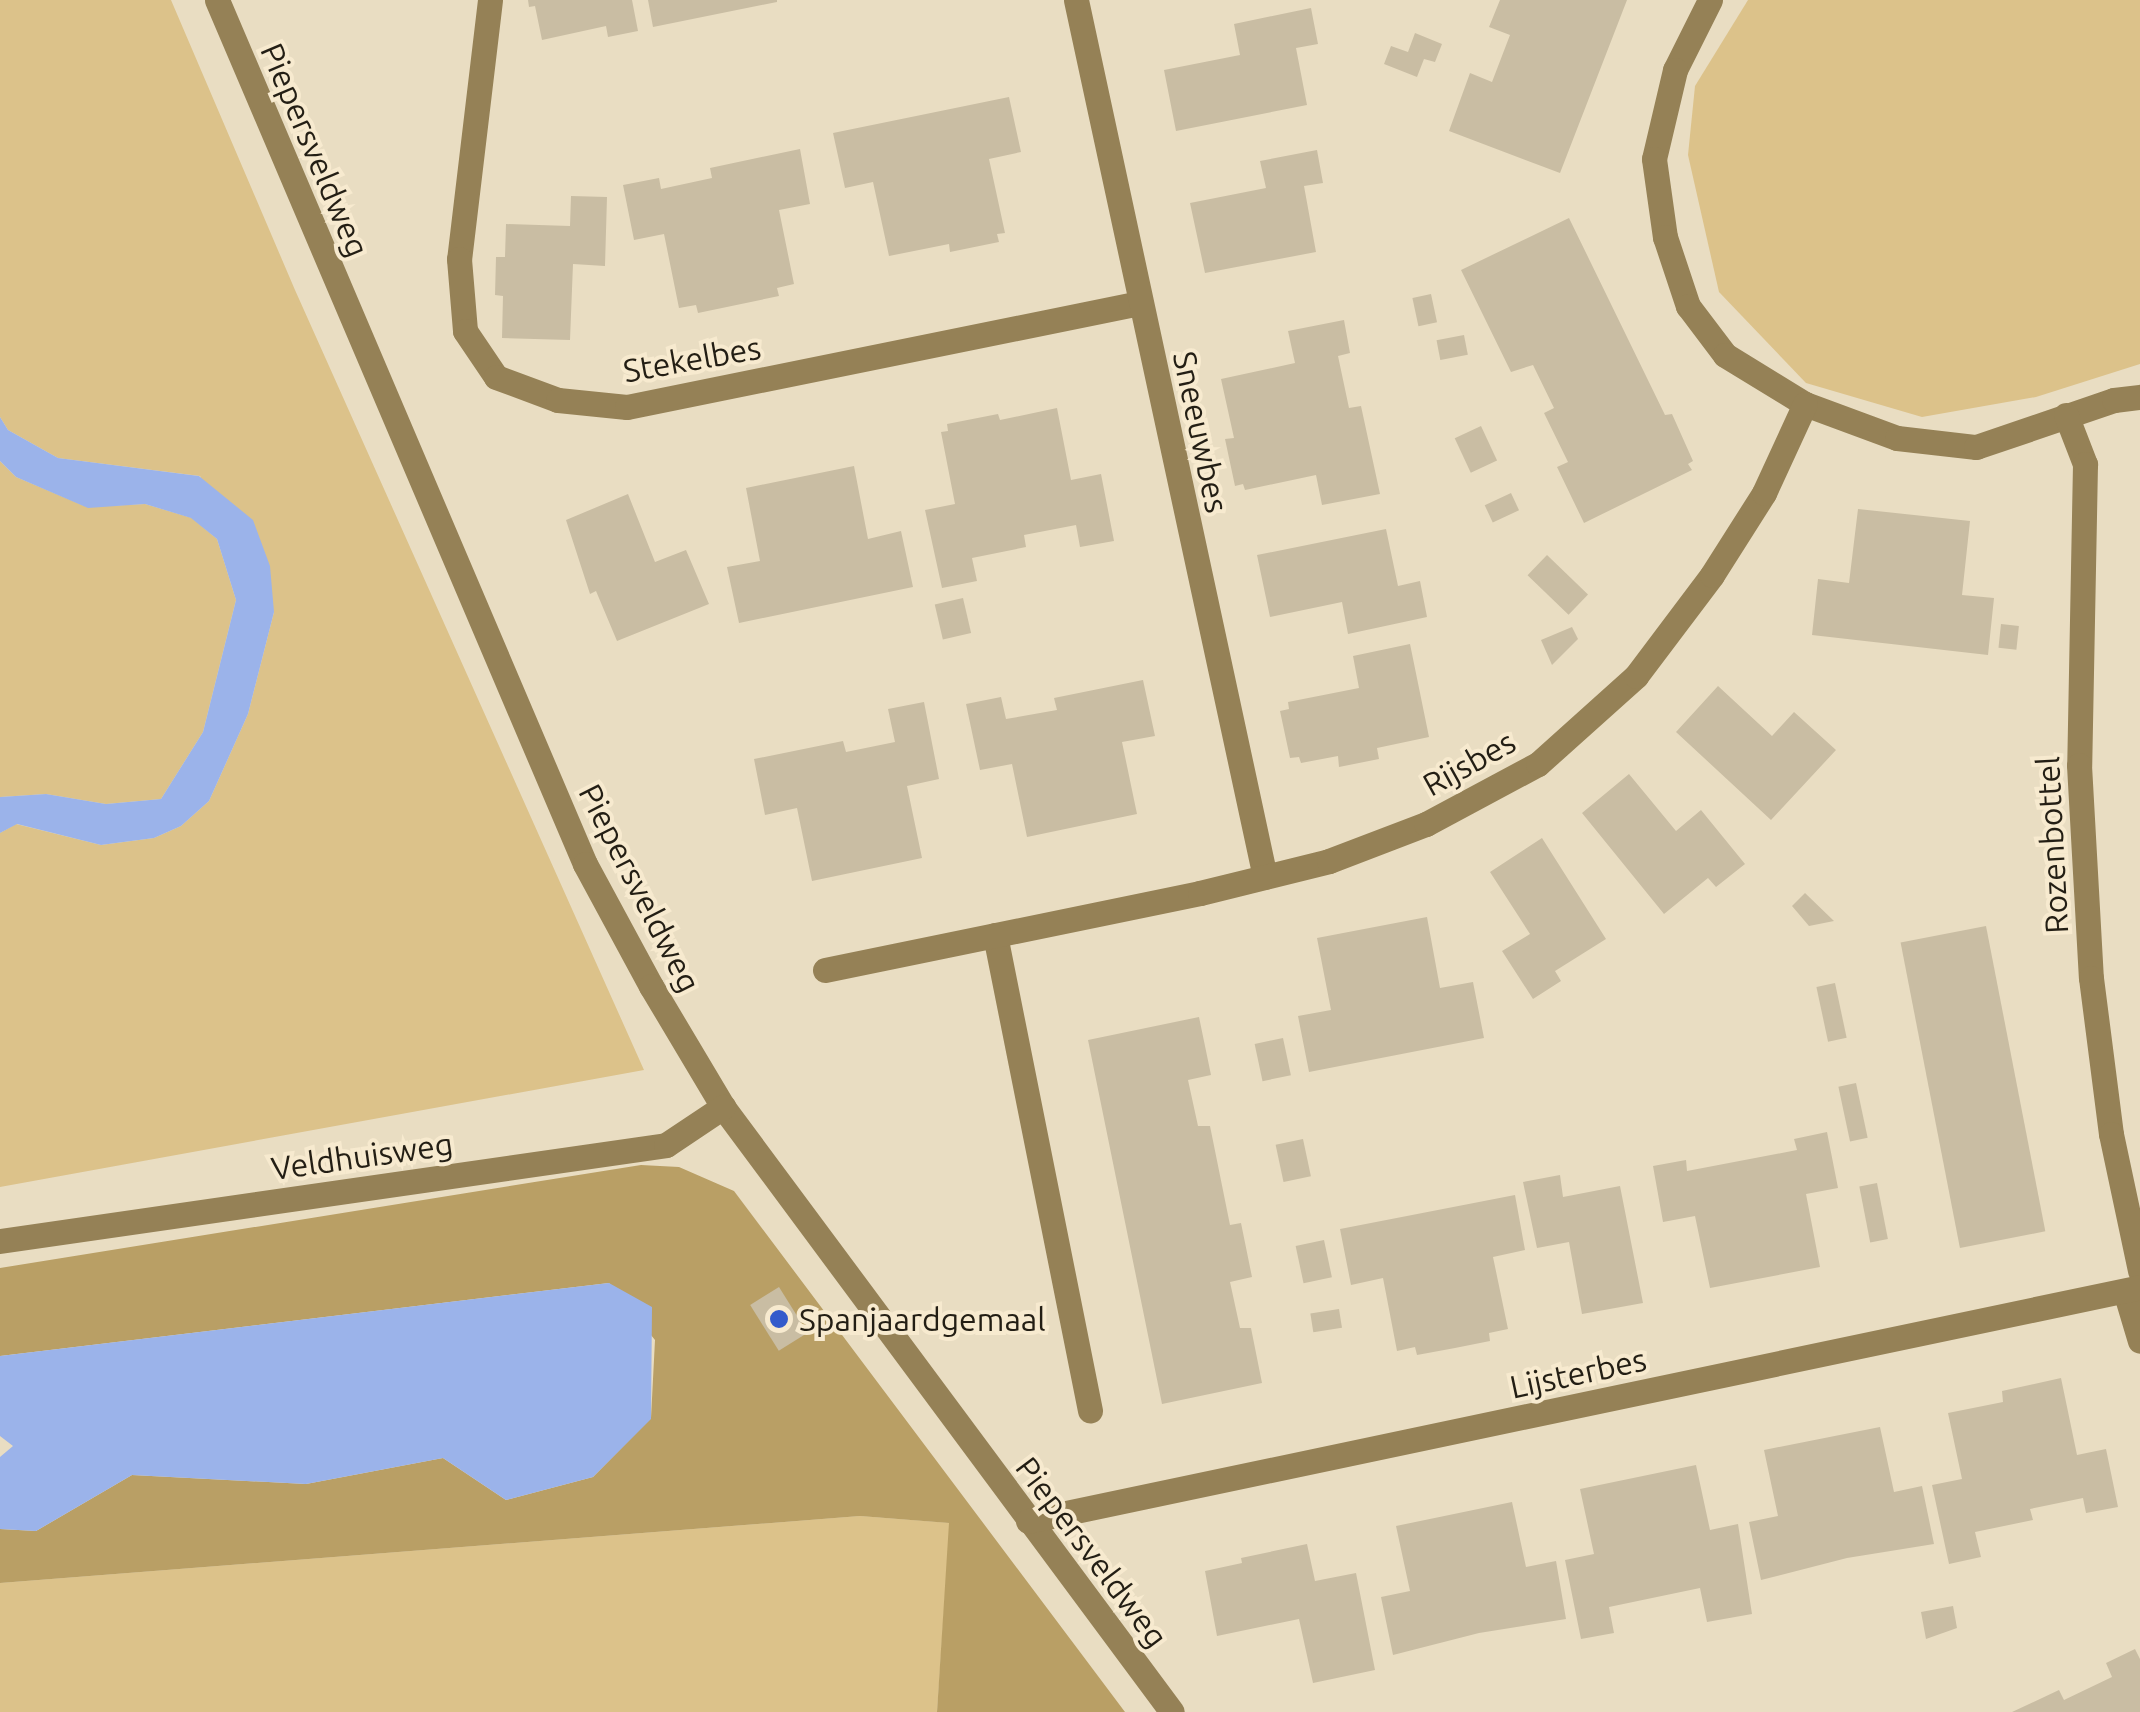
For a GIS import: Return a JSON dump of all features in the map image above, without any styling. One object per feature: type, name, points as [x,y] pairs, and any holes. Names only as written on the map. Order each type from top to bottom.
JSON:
[{"type":"street","name":"Piepersveldweg","points":[[217,0],[585,864],[723,1107],[1172,1712]]},
{"type":"street","name":"Stekelbes","points":[[490,0],[459,259],[465,330],[496,377],[558,400],[627,407],[1140,303]]},
{"type":"street","name":"Sneeuwbes","points":[[1076,0],[1265,876]]},
{"type":"street","points":[[1710,0],[1675,70],[1654,158],[1665,237],[1688,306],[1725,355],[1805,404],[1896,438],[1976,447],[2066,415],[2140,396]]},
{"type":"street","name":"Rijsbes","points":[[825,970],[1329,861],[1426,824],[1538,764],[1636,676],[1712,574],[1764,493],[1805,404]]},
{"type":"street","name":"Rozenbottel","points":[[2066,415],[2084,464],[2079,765],[2091,978],[2140,1341]]},
{"type":"street","points":[[995,935],[1090,1411]]},
{"type":"street","name":"Veldhuisweg","points":[[0,1241],[666,1146],[723,1107]]},
{"type":"street","name":"Lijsterbes","points":[[1028,1521],[2135,1283]]},
{"type":"shaded area","points":[[0,0],[171,0],[295,290],[644,1070],[0,1187],[0,833],[16,824],[101,845],[154,838],[181,826],[209,801],[248,714],[274,612],[200,476],[58,458],[8,430],[0,417]]},
{"type":"shaded area","points":[[1748,0],[2140,0],[2140,364],[2036,397],[1922,417],[1806,383],[1719,292],[1688,155],[1695,86]]},
{"type":"shaded area","points":[[0,461],[16,477],[87,507],[145,504],[192,518],[217,539],[236,600],[203,732],[161,799],[106,804],[46,794],[0,797]]},
{"type":"shaded area","points":[[641,1165],[679,1167],[734,1191],[1125,1712],[937,1712],[949,1523],[860,1516],[0,1583],[0,1529],[36,1531],[132,1475],[306,1484],[443,1458],[506,1500],[593,1477],[651,1418],[655,1340],[609,1283],[0,1356],[0,1268]]},
{"type":"shaded area","points":[[860,1516],[950,1523],[937,1712],[0,1712],[0,1583]]},
{"type":"water","points":[[0,417],[8,430],[58,458],[199,476],[253,520],[270,566],[274,612],[248,714],[209,801],[181,826],[154,838],[101,845],[17,824],[0,833],[0,797],[46,794],[106,804],[161,799],[203,732],[236,600],[217,539],[191,518],[145,504],[88,508],[16,477],[0,461]]},
{"type":"water","points":[[609,1283],[652,1307],[651,1419],[593,1477],[506,1500],[443,1458],[306,1484],[132,1475],[36,1531],[0,1529],[0,1457],[13,1446],[0,1436],[0,1356]]},
{"type":"building","points":[[528,0],[632,0],[638,31],[608,37],[606,26],[542,40],[535,6],[529,7]]},
{"type":"building","points":[[648,0],[777,0],[777,2],[653,27]]},
{"type":"building","points":[[1500,0],[1627,0],[1560,173],[1449,131],[1470,73],[1492,82],[1510,35],[1489,27]]},
{"type":"building","points":[[1311,8],[1318,44],[1296,48],[1307,105],[1176,131],[1164,70],[1240,55],[1234,24]]},
{"type":"building","points":[[1415,33],[1442,44],[1435,62],[1424,59],[1417,77],[1384,64],[1391,46],[1408,52]]},
{"type":"building","points":[[1009,97],[1021,152],[989,159],[1005,233],[997,234],[999,242],[950,252],[949,244],[889,256],[873,182],[845,188],[833,133]]},
{"type":"building","points":[[800,149],[810,204],[779,210],[794,284],[777,288],[779,296],[698,313],[696,305],[679,308],[664,234],[634,240],[623,185],[659,178],[661,189],[712,178],[710,168]]},
{"type":"building","points":[[1317,150],[1323,183],[1304,186],[1316,252],[1205,273],[1190,203],[1266,188],[1260,161]]},
{"type":"building","points":[[571,196],[607,197],[605,266],[573,264],[570,340],[502,338],[503,296],[495,295],[496,257],[505,257],[506,224],[570,226]]},
{"type":"building","points":[[1569,218],[1665,415],[1672,414],[1693,461],[1688,464],[1692,470],[1584,523],[1557,467],[1568,462],[1544,413],[1554,408],[1533,365],[1511,372],[1461,270]]},
{"type":"building","points":[[1431,294],[1437,322],[1418,326],[1412,298]]},
{"type":"building","points":[[1344,320],[1350,353],[1338,356],[1349,408],[1361,406],[1380,494],[1322,505],[1316,475],[1245,490],[1243,484],[1235,486],[1225,439],[1234,438],[1221,379],[1295,363],[1288,331]]},
{"type":"building","points":[[1464,335],[1468,355],[1440,360],[1437,340]]},
{"type":"building","points":[[1057,408],[1071,480],[1101,474],[1114,541],[1080,547],[1076,525],[1024,535],[1026,547],[972,558],[977,581],[942,588],[925,510],[955,504],[941,432],[948,431],[947,424],[998,414],[1000,420]]},
{"type":"building","points":[[1481,426],[1497,460],[1471,473],[1455,438]]},
{"type":"building","points":[[854,466],[868,539],[901,531],[913,587],[739,623],[727,567],[760,561],[746,488]]},
{"type":"building","points":[[1511,493],[1519,510],[1493,522],[1485,505]]},
{"type":"building","points":[[628,494],[655,562],[686,550],[709,604],[617,641],[596,591],[590,594],[566,520]]},
{"type":"building","points":[[1858,509],[1970,521],[1962,595],[1994,598],[1988,655],[1812,635],[1818,579],[1849,583]]},
{"type":"building","points":[[1386,529],[1398,586],[1420,581],[1427,617],[1348,634],[1342,602],[1270,617],[1257,555]]},
{"type":"building","points":[[1547,555],[1588,595],[1569,615],[1528,575]]},
{"type":"building","points":[[963,598],[971,633],[943,640],[935,605]]},
{"type":"building","points":[[2001,624],[2019,626],[2016,650],[1998,648]]},
{"type":"building","points":[[1572,627],[1578,639],[1552,665],[1541,640]]},
{"type":"building","points":[[1410,644],[1429,737],[1377,748],[1379,759],[1339,767],[1338,756],[1301,763],[1299,757],[1290,758],[1280,711],[1289,709],[1288,702],[1359,688],[1353,656]]},
{"type":"building","points":[[1143,680],[1155,736],[1122,742],[1137,814],[1027,837],[1012,764],[980,770],[966,704],[1001,697],[1006,719],[1057,710],[1054,698]]},
{"type":"building","points":[[1718,686],[1772,736],[1794,712],[1836,750],[1771,820],[1676,732]]},
{"type":"building","points":[[924,702],[939,779],[907,786],[922,858],[812,881],[797,808],[765,815],[754,759],[843,741],[846,752],[895,742],[888,709]]},
{"type":"building","points":[[1629,774],[1676,831],[1701,810],[1745,864],[1716,887],[1708,878],[1664,914],[1582,813]]},
{"type":"building","points":[[1542,838],[1606,939],[1555,971],[1561,981],[1533,999],[1502,951],[1530,934],[1490,872]]},
{"type":"building","points":[[1805,893],[1834,921],[1809,926],[1792,906]]},
{"type":"building","points":[[1427,917],[1440,988],[1473,982],[1484,1038],[1309,1072],[1298,1016],[1331,1010],[1317,938]]},
{"type":"building","points":[[1986,926],[2045,1231],[1960,1248],[1901,943]]},
{"type":"building","points":[[1835,983],[1847,1038],[1828,1042],[1816,987]]},
{"type":"building","points":[[1199,1017],[1211,1075],[1188,1080],[1198,1126],[1210,1126],[1230,1225],[1241,1223],[1252,1277],[1230,1282],[1240,1328],[1251,1328],[1262,1383],[1162,1404],[1088,1040]]},
{"type":"building","points":[[1283,1038],[1291,1075],[1263,1081],[1255,1044]]},
{"type":"building","points":[[1856,1083],[1868,1138],[1850,1142],[1838,1087]]},
{"type":"building","points":[[1827,1132],[1838,1188],[1806,1194],[1820,1267],[1710,1288],[1695,1216],[1663,1222],[1653,1166],[1686,1160],[1687,1171],[1797,1150],[1794,1139]]},
{"type":"building","points":[[1303,1139],[1311,1176],[1284,1182],[1276,1145]]},
{"type":"building","points":[[1560,1175],[1563,1197],[1620,1186],[1643,1303],[1582,1314],[1569,1242],[1537,1248],[1523,1182]]},
{"type":"building","points":[[1877,1183],[1888,1239],[1870,1242],[1859,1186]]},
{"type":"building","points":[[1515,1195],[1525,1250],[1493,1257],[1508,1329],[1489,1333],[1490,1341],[1455,1348],[1417,1355],[1415,1347],[1397,1351],[1383,1278],[1351,1285],[1340,1229]]},
{"type":"building","points":[[1324,1240],[1332,1277],[1304,1283],[1296,1246]]},
{"type":"building","name":"Spanjaardgemaal","points":[[779,1287],[808,1333],[779,1351],[750,1305]]},
{"type":"building","points":[[1339,1309],[1342,1328],[1313,1332],[1310,1314]]},
{"type":"building","points":[[2061,1378],[2077,1455],[2106,1449],[2118,1507],[2086,1513],[2083,1498],[2030,1509],[2033,1520],[1975,1532],[1981,1557],[1949,1564],[1932,1485],[1962,1479],[1948,1413],[2003,1402],[2002,1391]]},
{"type":"building","points":[[1880,1427],[1894,1492],[1922,1486],[1934,1544],[1847,1558],[1761,1580],[1749,1522],[1778,1516],[1764,1450]]},
{"type":"building","points":[[1696,1465],[1710,1530],[1738,1524],[1752,1614],[1707,1622],[1700,1588],[1609,1607],[1614,1633],[1581,1639],[1565,1560],[1594,1554],[1580,1489]]},
{"type":"building","points":[[1512,1502],[1526,1567],[1556,1561],[1566,1619],[1479,1633],[1393,1655],[1381,1597],[1410,1591],[1396,1526]]},
{"type":"building","points":[[1307,1544],[1315,1581],[1356,1573],[1375,1670],[1313,1683],[1299,1619],[1217,1636],[1205,1571],[1242,1563],[1241,1558]]},
{"type":"building","points":[[1953,1606],[1957,1628],[1926,1639],[1921,1612]]},
{"type":"building","points":[[2135,1649],[2140,1659],[2140,1712],[2012,1712],[2059,1690],[2064,1700],[2112,1677],[2106,1663]]},
{"type":"place","name":"Spanjaardgemaal","points":[[779,1319]]}]
